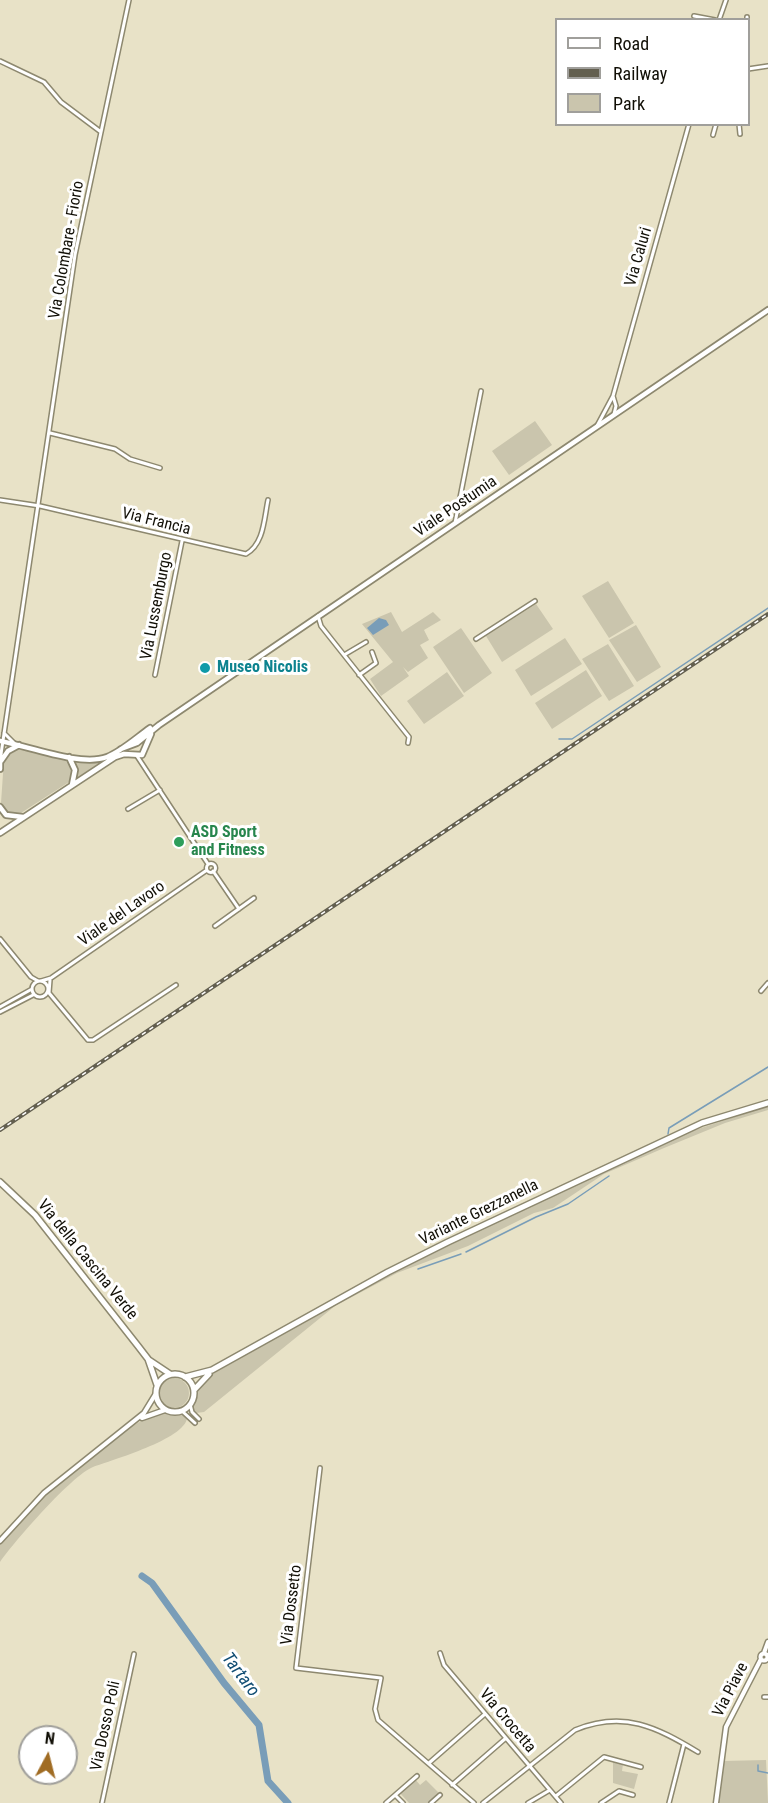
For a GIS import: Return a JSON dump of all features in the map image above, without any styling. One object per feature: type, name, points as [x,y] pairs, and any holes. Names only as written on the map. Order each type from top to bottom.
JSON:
[{"type":"main road","name":"Viale Postumia","points":[[121,749],[768,310]]},
{"type":"main road","name":"Viale Postumia","points":[[121,749],[135,744],[159,725]]},
{"type":"main road","name":"Viale Postumia","points":[[144,751],[149,737],[159,725]]},
{"type":"main road","points":[[1,742],[66,756],[98,759],[121,749]]},
{"type":"main road","points":[[0,833],[115,757],[124,754],[135,756],[144,751],[135,744]]},
{"type":"main road","points":[[135,744],[135,756]]},
{"type":"main road","points":[[0,770],[1,756],[19,745]]},
{"type":"main road","points":[[66,756],[73,762],[75,770],[70,787]]},
{"type":"main road","points":[[0,807],[6,815],[25,816]]},
{"type":"main road","name":"Variante Grezzanella","points":[[170,1374],[185,1377],[212,1370],[388,1272],[458,1237],[702,1123],[768,1103]]},
{"type":"main road","name":"Via della Cascina Verde","points":[[0,1182],[35,1215],[148,1359]]},
{"type":"main road","points":[[148,1359],[170,1374],[157,1385]]},
{"type":"main road","points":[[148,1359],[157,1385],[155,1395],[165,1410],[182,1411],[190,1404]]},
{"type":"main road","name":"Variante Grezzanella","points":[[190,1404],[194,1390],[212,1370]]},
{"type":"main road","points":[[185,1377],[194,1390]]},
{"type":"street","name":"Via Colombare - Fiorio","points":[[1,756],[1,742],[40,506],[75,255],[129,0]]},
{"type":"street","points":[[718,18],[726,0]]},
{"type":"street","points":[[694,16],[706,18]]},
{"type":"street","points":[[0,61],[44,82],[62,102],[101,132]]},
{"type":"street","points":[[750,69],[768,66]]},
{"type":"street","name":"Via Caluri","points":[[596,427],[613,396],[688,126]]},
{"type":"street","points":[[713,135],[715,126]]},
{"type":"street","points":[[740,126],[740,134]]},
{"type":"street","points":[[455,523],[481,391]]},
{"type":"street","points":[[613,396],[614,414]]},
{"type":"street","points":[[615,401],[622,405],[630,403]]},
{"type":"street","points":[[609,407],[614,414]]},
{"type":"street","points":[[50,432],[115,449],[130,459],[160,468]]},
{"type":"street","name":"Via Francia","points":[[0,500],[40,506],[182,541],[246,554],[255,549],[260,539],[268,500]]},
{"type":"street","name":"Via Lussemburgo","points":[[156,675],[182,541]]},
{"type":"street","points":[[476,639],[535,601]]},
{"type":"street","points":[[318,616],[321,626],[409,737],[408,743]]},
{"type":"street","points":[[344,655],[366,642]]},
{"type":"street","points":[[359,675],[376,663],[372,652]]},
{"type":"street","points":[[0,736],[3,731],[10,741],[19,745]]},
{"type":"street","points":[[144,751],[146,767]]},
{"type":"street","points":[[135,756],[146,767],[208,864],[207,870],[213,871],[239,909]]},
{"type":"street","points":[[128,809],[160,790]]},
{"type":"street","points":[[208,864],[215,865],[213,871]]},
{"type":"street","name":"Viale del Lavoro","points":[[39,981],[51,978],[207,870]]},
{"type":"street","points":[[215,926],[254,898]]},
{"type":"street","points":[[0,939],[31,977],[47,989],[88,1040],[93,1040],[176,985]]},
{"type":"street","points":[[31,977],[34,995]]},
{"type":"street","points":[[44,996],[51,978]]},
{"type":"street","points":[[0,1007],[32,988],[39,981]]},
{"type":"street","points":[[761,991],[768,983]]},
{"type":"street","points":[[0,1012],[34,995],[53,997]]},
{"type":"street","points":[[0,1541],[44,1493],[136,1421],[150,1407],[155,1395]]},
{"type":"street","points":[[190,1404],[192,1412],[199,1419]]},
{"type":"street","points":[[136,1421],[165,1410]]},
{"type":"street","points":[[182,1411],[195,1423]]},
{"type":"street","name":"Via Dossetto","points":[[320,1468],[296,1668],[381,1678],[375,1715],[474,1803]]},
{"type":"street","name":"Via Piave","points":[[716,1803],[726,1726],[761,1659],[761,1654],[767,1656],[768,1642]]},
{"type":"street","name":"Via Crocetta","points":[[440,1653],[444,1665],[561,1803]]},
{"type":"street","name":"Via Dosso Poli","points":[[102,1803],[134,1654]]},
{"type":"street","points":[[429,1763],[485,1714]]},
{"type":"street","points":[[483,1803],[575,1730],[591,1724],[615,1721],[643,1724],[665,1732],[698,1752]]},
{"type":"street","points":[[452,1785],[506,1738]]},
{"type":"street","points":[[669,1803],[684,1744]]},
{"type":"street","points":[[555,1796],[604,1757],[641,1767]]},
{"type":"street","points":[[386,1803],[417,1776]]},
{"type":"street","points":[[528,1803],[549,1790]]},
{"type":"street","points":[[601,1803],[618,1791],[633,1795]]},
{"type":"street","points":[[396,1795],[403,1803]]},
{"type":"street","points":[[431,1803],[440,1795]]},
{"type":"green space","points":[[535,421],[552,445],[509,475],[492,451]]},
{"type":"green space","points":[[608,581],[634,623],[609,638],[582,596]]},
{"type":"green space","points":[[536,604],[553,629],[502,662],[486,636]]},
{"type":"green space","points":[[391,612],[402,632],[433,612],[441,620],[424,630],[429,640],[420,645],[428,658],[408,672],[403,667],[409,676],[381,696],[370,679],[393,662],[362,624]]},
{"type":"green space","points":[[636,625],[661,667],[637,682],[609,640]]},
{"type":"green space","points":[[461,628],[492,673],[464,693],[433,647]]},
{"type":"green space","points":[[565,638],[582,664],[531,696],[515,670]]},
{"type":"green space","points":[[608,644],[634,686],[609,701],[582,659]]},
{"type":"green space","points":[[586,670],[602,696],[552,729],[535,703]]},
{"type":"green space","points":[[447,672],[464,696],[424,724],[407,701]]},
{"type":"green space","points":[[21,748],[59,756],[74,770],[69,782],[21,813],[8,812],[1,803],[4,759],[13,749]]},
{"type":"green space","points":[[73,759],[96,762],[104,760],[105,762],[76,779],[78,771]]},
{"type":"green space","points":[[768,1106],[768,1110],[725,1123],[604,1174],[553,1208],[534,1213],[468,1246],[397,1273],[335,1306],[204,1412],[196,1413],[192,1409],[195,1391],[204,1379],[326,1308],[451,1243],[683,1134]]},
{"type":"green space","points":[[174,1378],[185,1382],[189,1393],[185,1404],[174,1408],[163,1404],[159,1393],[163,1382]]},
{"type":"green space","points":[[163,1412],[184,1414],[187,1418],[183,1426],[174,1434],[146,1448],[93,1467],[72,1482],[17,1540],[0,1562],[0,1544],[41,1498],[114,1438],[133,1425]]},
{"type":"green space","points":[[766,1760],[768,1803],[718,1803],[723,1761]]},
{"type":"green space","points":[[613,1761],[623,1764],[622,1771],[638,1774],[634,1789],[613,1783]]},
{"type":"green space","points":[[415,1779],[420,1785],[426,1780],[439,1793],[428,1803],[409,1803],[400,1793]]},
{"type":"water","points":[[379,618],[386,620],[389,625],[373,635],[367,628]]},
{"type":"waterway","points":[[559,739],[572,739],[768,608]]},
{"type":"waterway","points":[[668,1134],[669,1128],[768,1067]]},
{"type":"waterway","points":[[466,1252],[536,1217],[568,1204],[609,1176]]},
{"type":"waterway","points":[[418,1269],[461,1254]]},
{"type":"waterway","name":"Tartaro","points":[[142,1576],[152,1583],[224,1683],[259,1725],[268,1781],[288,1803]]},
{"type":"waterway","points":[[758,1765],[758,1771],[768,1773]]},
{"type":"railway","points":[[0,1130],[768,614]]},
{"type":"place","name":"Museo Nicolis","points":[[205,668]]},
{"type":"place","name":"ASD Sport and Fitness","points":[[179,842]]}]
